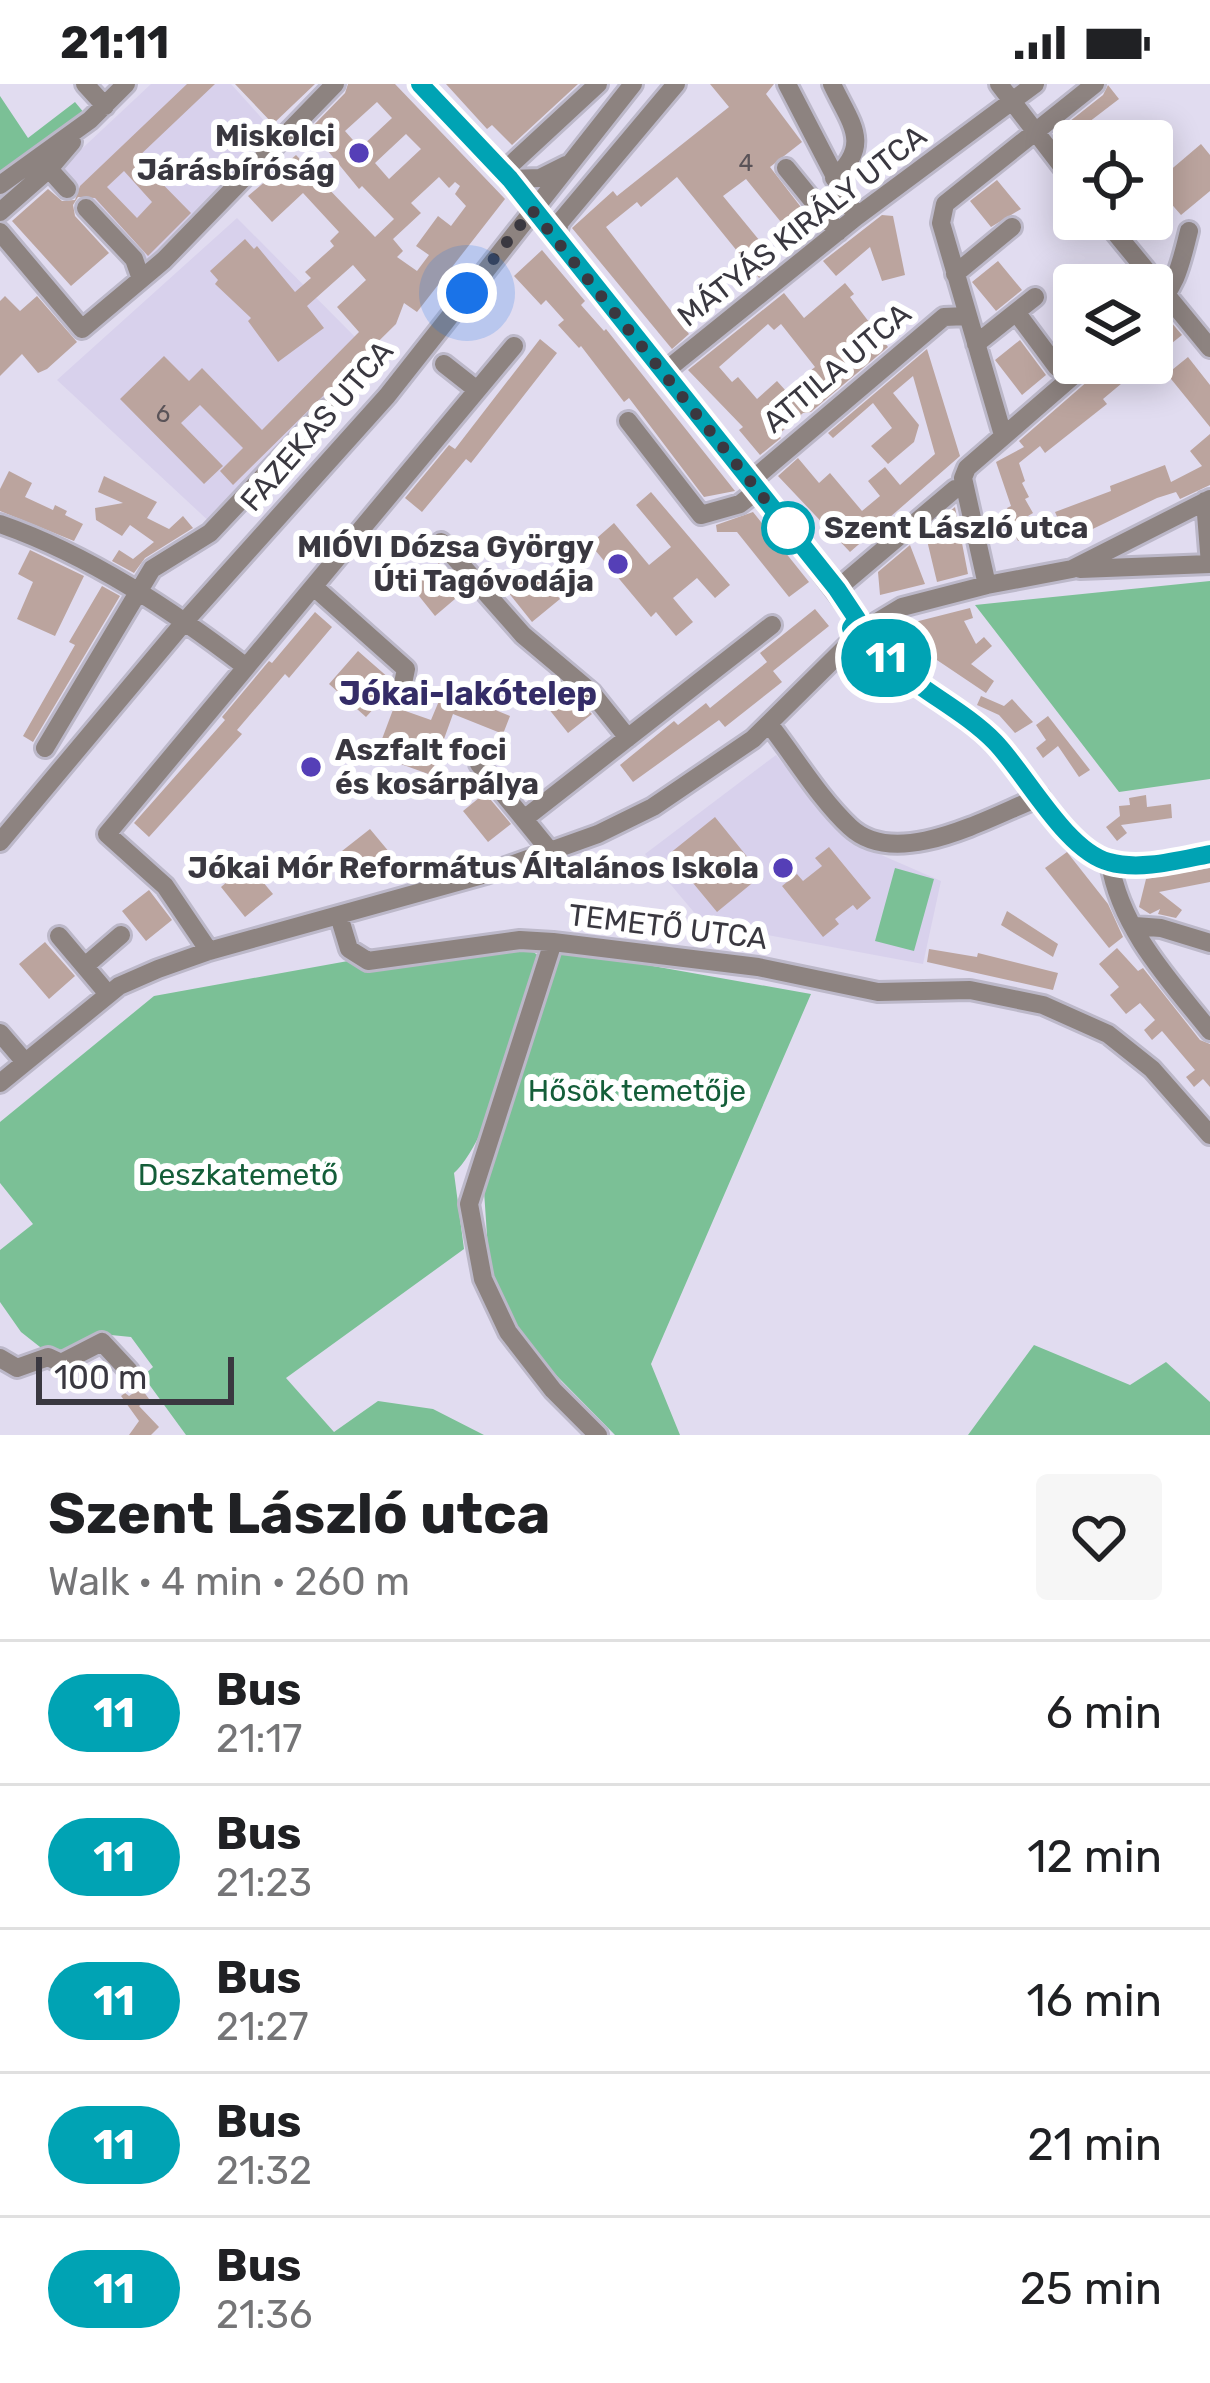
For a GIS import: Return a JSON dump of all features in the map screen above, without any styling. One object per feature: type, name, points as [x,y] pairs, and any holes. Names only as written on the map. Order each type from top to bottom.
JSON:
[{"type":"street","points":[[85,84],[98,113]]},
{"type":"street","points":[[3,197],[49,170],[126,84]]},
{"type":"street","points":[[0,232],[82,329],[164,260],[335,84]]},
{"type":"street","points":[[419,84],[507,176],[837,589],[886,658],[996,743],[1093,856],[1110,863],[1138,864],[1210,854]]},
{"type":"street","points":[[507,176],[598,84]]},
{"type":"street","points":[[556,237],[560,222],[676,84]]},
{"type":"street","points":[[787,84],[856,217]]},
{"type":"street","points":[[832,84],[857,140],[856,153],[834,178]]},
{"type":"street","points":[[999,84],[1053,156]]},
{"type":"street","name":"MÁTYÁS KIRÁLY UTCA","points":[[664,372],[856,217],[1035,84]]},
{"type":"street","points":[[1003,435],[940,223],[945,204],[1095,84]]},
{"type":"street","points":[[630,88],[647,117]]},
{"type":"street","name":"FAZEKAS UTCA","points":[[0,842],[186,620],[386,396],[630,88]]},
{"type":"street","points":[[3,197],[98,113]]},
{"type":"street","points":[[507,176],[539,178],[570,163]]},
{"type":"street","points":[[786,168],[838,232]]},
{"type":"street","points":[[49,170],[67,189]]},
{"type":"street","points":[[86,208],[134,259],[141,278]]},
{"type":"street","points":[[955,274],[1012,226]]},
{"type":"street","points":[[1173,283],[1189,231]]},
{"type":"street","points":[[976,344],[1035,297]]},
{"type":"street","points":[[1016,312],[1053,360]]},
{"type":"street","points":[[1173,315],[1210,348]]},
{"type":"street","name":"ATTILA UTCA","points":[[628,421],[701,515],[740,504],[755,485],[944,317],[967,316]]},
{"type":"street","points":[[209,951],[165,886],[107,834],[514,346]]},
{"type":"street","points":[[444,364],[477,390]]},
{"type":"street","points":[[837,589],[1063,384]]},
{"type":"street","points":[[45,748],[152,569],[210,533],[327,409]]},
{"type":"street","points":[[959,483],[987,585]]},
{"type":"street","points":[[0,1083],[108,994],[139,977],[209,951],[550,851],[652,807],[718,765],[769,724],[865,631],[902,607],[1072,569],[1210,564],[1208,500],[1072,569]]},
{"type":"street","points":[[0,524],[32,535],[138,592],[186,620],[247,667]]},
{"type":"street","points":[[441,542],[523,634],[592,693],[628,738]]},
{"type":"street","points":[[314,587],[406,669],[401,693]]},
{"type":"street","points":[[524,819],[772,625]]},
{"type":"street","points":[[769,724],[850,826],[871,842],[896,847],[938,837],[1040,797]]},
{"type":"street","points":[[479,764],[550,851]]},
{"type":"street","points":[[1110,863],[1114,884],[1157,968],[1210,1030]]},
{"type":"street","name":"TEMETŐ UTCA","points":[[339,916],[349,949],[368,961],[520,940],[758,968],[878,992],[970,990],[1016,998],[1108,1034],[1152,1069],[1210,1135]]},
{"type":"street","points":[[1136,926],[1161,928],[1210,943]]},
{"type":"street","points":[[85,966],[122,935]]},
{"type":"street","points":[[59,936],[108,994]]},
{"type":"street","points":[[553,942],[469,1204],[483,1279],[508,1332],[553,1390],[598,1435]]},
{"type":"street","points":[[1185,999],[1210,1002]]},
{"type":"street","points":[[0,1033],[25,1062]]},
{"type":"street","points":[[0,1358],[17,1368],[48,1357],[61,1363],[102,1342],[129,1371]]},
{"type":"shaded area","points":[[151,84],[231,84],[275,133],[149,268],[56,173]]},
{"type":"shaded area","points":[[237,218],[375,357],[213,525],[57,380]]},
{"type":"shaded area","name":"Jókai Mór Református Általános Iskola","points":[[776,755],[847,840],[941,881],[923,964],[703,923],[645,854]]},
{"type":"green space","points":[[0,96],[28,138],[75,102],[85,114],[0,176]]},
{"type":"green space","points":[[1210,581],[1210,779],[1119,792],[975,605]]},
{"type":"green space","points":[[895,868],[934,879],[914,951],[875,941]]},
{"type":"green space","name":"Deszkatemető","points":[[523,945],[539,956],[515,1039],[481,1132],[454,1173],[464,1249],[286,1378],[334,1432],[378,1401],[433,1409],[484,1435],[186,1435],[143,1376],[153,1367],[131,1337],[111,1335],[54,1358],[21,1332],[0,1302],[0,1250],[33,1224],[0,1183],[0,1122],[154,996],[348,961],[369,965]]},
{"type":"green space","name":"Hősök temetője","points":[[557,949],[811,994],[651,1364],[680,1435],[615,1435],[551,1370],[513,1320],[489,1265],[483,1176]]},
{"type":"green space","points":[[1034,1345],[1130,1385],[1166,1362],[1210,1402],[1210,1435],[968,1435]]},
{"type":"building","points":[[187,84],[215,84],[137,158],[191,213],[148,256],[95,198],[78,197],[73,205],[75,216],[109,253],[71,286],[12,221],[48,189],[62,201],[75,200],[80,186]],"holes":[[[124,171],[152,202],[137,218],[107,187]]]},
{"type":"building","points":[[235,84],[315,84],[273,124]]},
{"type":"building","points":[[348,84],[395,84],[505,199],[417,312],[404,303],[396,324],[233,485],[220,471],[243,448],[200,405],[181,423],[223,466],[204,484],[120,399],[164,356],[189,381],[202,368],[262,430],[359,332],[337,307],[366,280],[353,265],[307,306],[324,328],[278,362],[248,321],[251,318],[215,284],[218,280],[210,271],[245,239],[254,249],[257,246],[295,292],[311,278],[305,272],[334,246],[330,241],[339,232],[303,193],[272,222],[248,196],[296,155],[375,237],[394,219],[362,186],[359,189],[310,129]],"holes":[[[377,102],[392,118],[360,148],[345,131]],[[406,134],[421,149],[389,179],[375,163]],[[439,177],[449,188],[455,182],[460,186],[455,194],[466,206],[451,226],[438,216],[416,246],[429,255],[417,271],[397,257],[403,251],[393,239],[421,213],[411,203]]]},
{"type":"building","points":[[446,84],[578,84],[512,145],[492,125],[487,129]]},
{"type":"building","points":[[710,84],[774,84],[766,94],[802,142],[770,167],[817,228],[798,243],[746,179],[723,196],[777,262],[759,278],[677,177],[641,207],[637,202],[606,227],[689,334],[672,349],[572,228],[613,191],[617,196],[729,107]]},
{"type":"building","points":[[1108,85],[1119,99],[1092,120],[1071,120],[1103,95]]},
{"type":"building","points":[[1201,144],[1210,155],[1210,191],[1181,215],[1173,206],[1173,168]]},
{"type":"building","points":[[997,180],[1021,209],[991,227],[970,201]]},
{"type":"building","points":[[882,215],[893,216],[905,275],[882,281],[870,247],[836,276],[823,261]]},
{"type":"building","points":[[542,250],[585,301],[581,305],[606,329],[735,491],[704,497],[629,398],[624,402],[581,346],[558,325],[564,320],[546,300],[541,305],[514,276]]},
{"type":"building","points":[[998,261],[1022,290],[996,311],[972,282]]},
{"type":"building","points":[[845,283],[854,294],[850,297],[888,347],[811,412],[803,413],[760,455],[739,430],[743,427],[688,370],[784,293],[804,318]],"holes":[[[768,324],[774,330],[781,324],[815,367],[786,391],[777,381],[757,399],[738,377],[732,382],[719,367]]]},
{"type":"building","points":[[5,296],[20,311],[37,296],[77,342],[38,373],[22,354],[0,376],[0,301]]},
{"type":"building","points":[[540,339],[557,353],[471,463],[466,459],[422,512],[405,498],[449,445],[455,449]]},
{"type":"building","points":[[1020,340],[1046,375],[1022,395],[995,360]]},
{"type":"building","points":[[927,349],[960,456],[850,552],[778,476],[798,458],[819,483],[830,473],[862,511],[880,496],[868,481],[885,467],[900,485],[935,454],[913,376],[893,393],[919,425],[914,442],[888,464],[871,446],[892,428],[873,403],[833,438],[828,433]]},
{"type":"building","points":[[1188,357],[1210,385],[1210,427],[1173,381],[1173,369]]},
{"type":"building","points":[[1084,384],[1121,384],[1103,399],[1107,404],[1045,453],[1040,446],[1019,463],[1029,497],[1025,499],[1033,513],[1028,516],[1037,531],[1018,541],[1010,526],[1015,523],[996,462],[1024,447],[1019,441]]},
{"type":"building","points":[[1210,434],[1210,485],[1180,499],[1176,492],[1157,498],[1074,538],[1070,527],[1063,530],[1055,512],[1111,491],[1110,486],[1165,465],[1171,482],[1202,466],[1190,451]]},
{"type":"building","points":[[9,471],[32,483],[25,497],[53,510],[55,505],[83,524],[74,541],[0,511],[0,489]]},
{"type":"building","points":[[104,476],[157,502],[147,518],[169,529],[183,516],[193,528],[145,558],[134,573],[112,561],[119,550],[133,559],[154,542],[130,525],[122,536],[96,520],[95,508],[123,503],[98,492]]},
{"type":"building","points":[[651,492],[730,585],[715,598],[697,578],[673,598],[693,622],[676,636],[656,612],[651,617],[590,544],[614,523],[649,565],[671,547],[636,505]]},
{"type":"building","points":[[955,507],[968,574],[937,582],[925,532]]},
{"type":"building","points":[[753,512],[809,582],[789,597],[737,532],[717,532],[716,525]]},
{"type":"building","points":[[910,545],[925,584],[880,595],[878,572]]},
{"type":"building","points":[[30,550],[84,576],[55,636],[17,619],[33,582],[18,574]]},
{"type":"building","points":[[439,563],[462,593],[435,616],[411,586]]},
{"type":"building","points":[[536,569],[560,599],[532,622],[508,592]]},
{"type":"building","points":[[102,586],[120,596],[33,742],[23,736],[75,645],[69,642]]},
{"type":"building","points":[[970,608],[973,618],[964,621],[976,644],[984,637],[992,646],[971,664],[994,681],[986,693],[928,654],[903,625]]},
{"type":"building","points":[[815,609],[829,626],[773,671],[782,682],[725,727],[719,720],[633,782],[620,765],[674,721],[678,725],[706,703],[710,708],[767,662],[760,653]]},
{"type":"building","points":[[315,612],[332,627],[289,678],[285,674],[237,730],[242,734],[149,837],[134,823]]},
{"type":"building","points":[[358,651],[390,679],[388,693],[366,717],[329,684]]},
{"type":"building","points":[[564,687],[592,714],[568,733],[544,703]]},
{"type":"building","points":[[444,689],[510,716],[503,734],[453,714],[431,775],[376,755],[394,707],[431,720]]},
{"type":"building","points":[[981,696],[1004,706],[1012,699],[1033,722],[1015,733],[999,715],[977,705]]},
{"type":"building","points":[[1048,716],[1090,770],[1079,777],[1058,746],[1043,758],[1036,748],[1046,740],[1036,725]]},
{"type":"building","points":[[485,793],[511,824],[488,842],[463,811]]},
{"type":"building","points":[[1146,795],[1147,807],[1171,804],[1172,818],[1121,825],[1127,833],[1117,841],[1106,827],[1120,816],[1119,806],[1130,805],[1129,798]]},
{"type":"building","points":[[715,817],[762,875],[717,912],[669,854]]},
{"type":"building","points":[[370,829],[395,859],[367,882],[342,851]]},
{"type":"building","points":[[829,847],[871,898],[835,919],[839,924],[823,937],[782,886],[797,874],[803,881],[822,866],[815,858]]},
{"type":"building","points":[[1067,852],[1108,904],[1123,937],[1109,948],[1045,868]]},
{"type":"building","points":[[248,864],[273,894],[245,917],[221,887]]},
{"type":"building","points":[[1210,868],[1210,882],[1159,892],[1182,910],[1176,918],[1158,914],[1160,909],[1150,914],[1139,907],[1146,879]]},
{"type":"building","points":[[149,890],[172,920],[146,941],[122,911]]},
{"type":"building","points":[[1007,911],[1058,944],[1053,957],[1001,925]]},
{"type":"building","points":[[45,942],[75,976],[49,999],[19,964]]},
{"type":"building","points":[[1117,948],[1138,971],[1143,968],[1200,1040],[1210,1044],[1210,1087],[1203,1079],[1194,1087],[1186,1077],[1195,1070],[1162,1031],[1152,1040],[1144,1030],[1155,1020],[1140,1003],[1126,1014],[1110,995],[1119,987],[1099,964]]},
{"type":"building","points":[[929,949],[977,957],[978,953],[1058,973],[1053,990],[927,962]]},
{"type":"building","points":[[141,1388],[149,1399],[139,1406],[159,1427],[151,1435],[129,1435],[139,1421],[121,1396]]},
{"type":"bus line","name":"11","points":[[420,84],[510,179],[752,480],[857,619],[851,628],[854,639],[862,645],[873,643],[882,655],[996,743],[1093,856],[1110,863],[1138,864],[1210,854]]},
{"type":"place","name":"Miskolci Járásbíróság","points":[[359,153]]},
{"type":"place","name":"Szent László utca","points":[[788,528]]},
{"type":"place","name":"MIÓVI Dózsa György Úti Tagóvodája","points":[[618,564]]},
{"type":"place","name":"Aszfalt foci és kosárpálya","points":[[311,767]]},
{"type":"place","name":"Jókai Mór Református Általános Iskola","points":[[783,868]]},
{"type":"district","name":"Jókai-lakótelep","points":[[468,693]]},
{"type":"route","points":[[467,293],[532,210],[788,528]]}]
